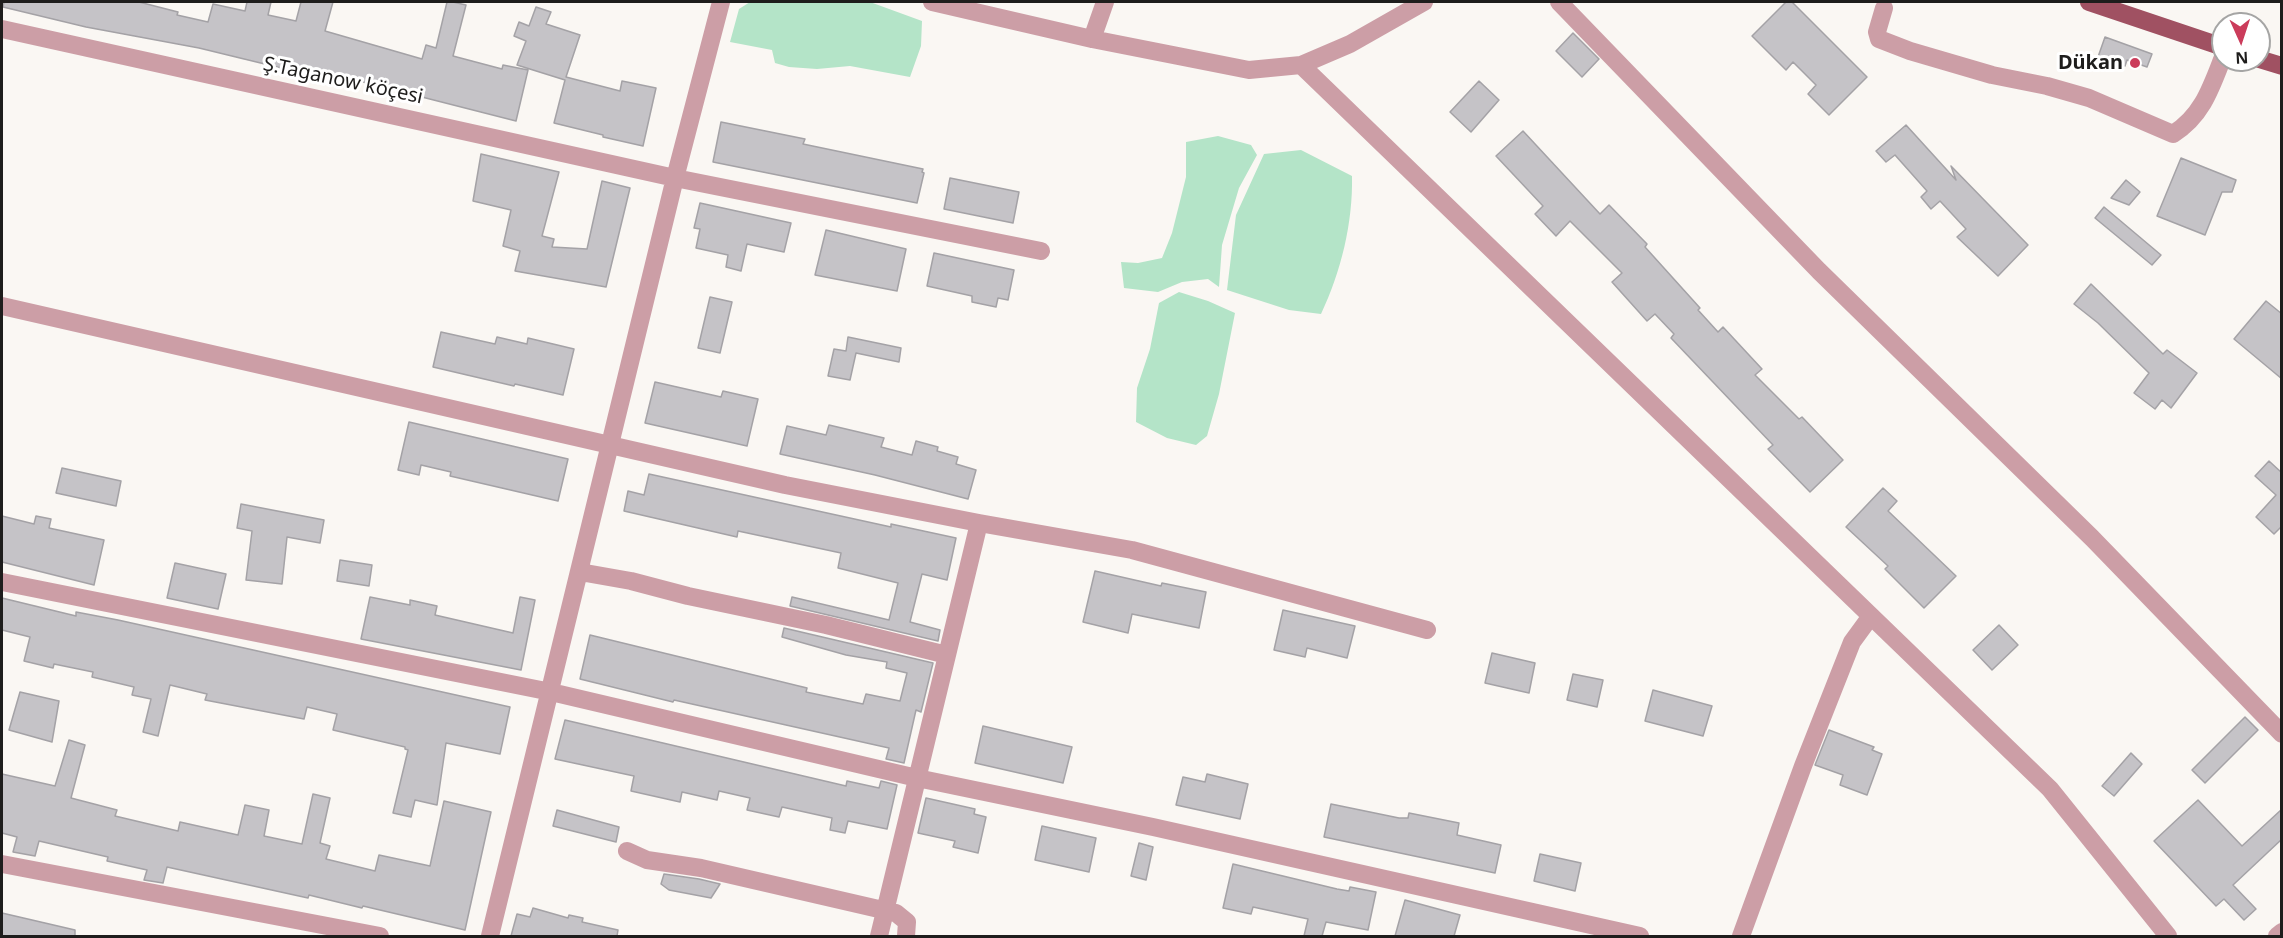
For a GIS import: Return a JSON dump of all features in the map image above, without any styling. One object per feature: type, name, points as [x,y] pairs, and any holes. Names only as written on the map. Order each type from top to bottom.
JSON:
[{"type":"main road","points":[[2089,2],[2211,43]]},
{"type":"street","points":[[490,936],[675,178],[721,2]]},
{"type":"street","points":[[932,2],[1092,39],[1249,70],[1301,65],[1350,44],[1424,2]]},
{"type":"street","points":[[1092,39],[1105,2]]},
{"type":"street","points":[[1559,2],[1819,271],[2092,538],[2282,734]]},
{"type":"street","points":[[1884,8],[1877,32],[1879,39],[1910,51],[1992,75],[2047,86],[2089,98],[2172,135],[2188,125],[2209,94],[2217,72]]},
{"type":"street","name":"Ş.Taganow köçesi","points":[[2,29],[675,178],[1041,251]]},
{"type":"street","points":[[1301,65],[2050,789],[2168,936]]},
{"type":"street","points":[[2,306],[785,485],[1132,550],[1427,630]]},
{"type":"street","points":[[879,936],[979,523]]},
{"type":"street","points":[[580,572],[631,581],[688,596],[826,625],[946,655]]},
{"type":"street","points":[[2,582],[551,692],[917,778],[1153,827],[1640,936]]},
{"type":"street","points":[[1741,936],[1803,766],[1852,642],[1871,616]]},
{"type":"street","points":[[627,851],[647,860],[700,868],[885,911],[903,917],[907,922],[906,936]]},
{"type":"street","points":[[2,864],[380,936]]},
{"type":"street","points":[[2277,936],[2282,932]]},
{"type":"green space","points":[[750,2],[870,2],[922,21],[921,46],[910,77],[850,66],[817,69],[789,67],[775,63],[772,50],[730,42],[739,9]]},
{"type":"green space","points":[[1218,136],[1251,145],[1257,155],[1239,188],[1222,245],[1219,287],[1208,279],[1182,282],[1158,292],[1124,288],[1121,262],[1138,263],[1162,258],[1172,233],[1186,177],[1186,142]]},
{"type":"green space","points":[[1301,150],[1352,176],[1352,194],[1344,247],[1321,314],[1289,310],[1227,290],[1236,215],[1264,154]]},
{"type":"green space","points":[[1179,292],[1235,313],[1219,394],[1207,436],[1196,445],[1167,438],[1136,422],[1137,388],[1150,349],[1159,303]]},
{"type":"building","points":[[4,2],[139,2],[178,12],[177,15],[208,22],[213,4],[245,11],[247,2],[271,2],[268,15],[296,21],[301,2],[333,2],[325,31],[422,59],[426,45],[436,48],[447,2],[453,2],[466,5],[453,56],[502,69],[503,65],[528,70],[516,121],[316,70],[314,76],[199,48],[86,27],[3,7]]},
{"type":"building","points":[[1786,2],[1792,2],[1867,77],[1829,115],[1808,94],[1816,85],[1793,62],[1786,70],[1752,36]]},
{"type":"building","points":[[536,7],[551,12],[546,24],[580,35],[566,77],[620,91],[622,81],[656,88],[643,146],[554,123],[565,80],[517,65],[526,41],[514,36],[519,22],[529,26]]},
{"type":"building","points":[[1573,33],[1599,59],[1582,77],[1556,51]]},
{"type":"building","points":[[2105,37],[2152,54],[2147,67],[2127,60],[2125,66],[2098,57]]},
{"type":"building","points":[[1479,81],[1499,100],[1471,132],[1450,112]]},
{"type":"building","points":[[721,122],[805,139],[803,144],[923,169],[917,203],[713,162]]},
{"type":"building","points":[[1906,125],[1956,180],[1951,166],[2028,245],[1998,276],[1957,237],[1966,229],[1940,201],[1931,209],[1921,197],[1927,191],[1895,155],[1886,162],[1876,151]]},
{"type":"building","points":[[1523,131],[1600,214],[1609,205],[1647,244],[1645,247],[1700,308],[1698,310],[1718,332],[1723,327],[1762,369],[1755,375],[1799,419],[1802,417],[1843,460],[1810,492],[1768,449],[1773,445],[1671,338],[1674,334],[1655,314],[1647,321],[1612,282],[1622,273],[1570,221],[1556,236],[1535,214],[1543,206],[1496,156]]},
{"type":"building","points":[[481,154],[559,172],[542,236],[554,239],[552,247],[587,249],[602,181],[630,188],[606,287],[515,271],[520,251],[503,246],[511,210],[473,201]]},
{"type":"building","points":[[2181,158],[2236,180],[2232,192],[2222,192],[2205,235],[2157,216]]},
{"type":"building","points":[[950,178],[1019,192],[1013,223],[944,209]]},
{"type":"building","points":[[2126,180],[2140,192],[2129,205],[2111,198]]},
{"type":"building","points":[[700,203],[791,223],[784,252],[747,244],[741,271],[726,267],[728,255],[696,248],[700,229],[694,228]]},
{"type":"building","points":[[2104,207],[2161,255],[2152,265],[2095,218]]},
{"type":"building","points":[[826,230],[906,249],[897,291],[815,275]]},
{"type":"building","points":[[934,253],[1014,270],[1008,300],[998,298],[996,307],[972,302],[972,296],[927,286]]},
{"type":"building","points":[[2091,284],[2163,354],[2167,350],[2197,373],[2171,408],[2162,400],[2155,409],[2134,393],[2149,373],[2098,323],[2074,304]]},
{"type":"building","points":[[710,297],[732,302],[720,353],[698,348]]},
{"type":"building","points":[[2266,301],[2282,314],[2282,379],[2234,339]]},
{"type":"building","points":[[441,332],[495,344],[497,337],[527,344],[528,338],[574,349],[563,395],[433,367]]},
{"type":"building","points":[[848,337],[901,348],[899,362],[856,353],[850,380],[828,376],[834,349],[846,351]]},
{"type":"building","points":[[655,382],[721,397],[723,391],[758,399],[747,446],[645,423]]},
{"type":"building","points":[[409,422],[568,459],[558,501],[450,476],[451,472],[421,465],[419,475],[398,470]]},
{"type":"building","points":[[829,425],[884,438],[881,447],[912,455],[916,441],[938,447],[937,451],[958,457],[956,464],[976,470],[968,499],[780,454],[787,426],[826,435]]},
{"type":"building","points":[[2269,461],[2282,473],[2282,526],[2274,534],[2256,517],[2276,495],[2255,476]]},
{"type":"building","points":[[62,468],[121,481],[116,506],[56,493]]},
{"type":"building","points":[[649,474],[891,527],[891,524],[956,538],[947,580],[922,574],[910,622],[940,630],[938,641],[790,606],[792,597],[889,620],[898,583],[838,568],[841,553],[738,531],[737,537],[624,511],[628,491],[644,495]]},
{"type":"building","points":[[1883,488],[1897,501],[1888,511],[1956,576],[1924,608],[1885,569],[1888,566],[1846,527]]},
{"type":"building","points":[[241,504],[324,520],[320,543],[287,537],[282,584],[246,580],[252,531],[237,528]]},
{"type":"building","points":[[2,516],[34,524],[36,516],[51,519],[49,528],[104,540],[94,585],[2,562]]},
{"type":"building","points":[[340,560],[372,565],[369,586],[337,581]]},
{"type":"building","points":[[175,563],[226,574],[218,609],[167,598]]},
{"type":"building","points":[[1095,571],[1161,586],[1162,583],[1206,592],[1199,628],[1132,614],[1128,633],[1083,622]]},
{"type":"building","points":[[370,597],[410,605],[410,600],[437,606],[435,615],[513,633],[520,597],[535,600],[521,670],[361,639]]},
{"type":"building","points":[[2,598],[76,616],[76,612],[118,620],[510,707],[500,754],[446,743],[437,805],[415,800],[411,817],[393,813],[408,750],[405,747],[333,730],[337,714],[307,707],[304,719],[205,700],[207,694],[170,685],[158,736],[143,732],[151,699],[132,695],[134,687],[92,677],[93,672],[54,664],[53,668],[24,661],[30,637],[2,630]]},
{"type":"building","points":[[1283,610],[1355,626],[1347,658],[1307,648],[1305,657],[1274,650]]},
{"type":"building","points":[[1999,625],[2018,645],[1992,670],[1973,650]]},
{"type":"building","points":[[784,628],[933,663],[921,712],[916,710],[904,763],[886,759],[889,748],[674,700],[673,702],[580,679],[590,635],[807,688],[806,692],[863,704],[866,694],[900,701],[907,673],[886,668],[887,662],[846,655],[782,637]]},
{"type":"building","points":[[1492,653],[1535,663],[1529,693],[1485,683]]},
{"type":"building","points":[[1573,674],[1603,680],[1597,707],[1567,700]]},
{"type":"building","points":[[1653,690],[1712,706],[1703,736],[1645,721]]},
{"type":"building","points":[[20,692],[59,701],[52,742],[9,730]]},
{"type":"building","points":[[2245,717],[2258,730],[2205,783],[2192,770]]},
{"type":"building","points":[[565,720],[846,786],[847,781],[879,788],[881,781],[897,785],[887,829],[848,821],[845,833],[830,830],[832,818],[782,807],[779,817],[747,810],[750,798],[719,791],[717,800],[682,792],[680,802],[631,791],[634,776],[555,759]]},
{"type":"building","points":[[983,726],[1072,747],[1063,783],[975,763]]},
{"type":"building","points":[[1829,730],[1874,747],[1872,750],[1882,754],[1867,795],[1840,785],[1843,775],[1815,765]]},
{"type":"building","points":[[69,740],[85,745],[71,798],[117,810],[115,816],[178,831],[180,822],[238,835],[245,805],[269,810],[264,836],[302,844],[313,794],[330,798],[320,843],[330,846],[326,859],[375,871],[379,855],[430,866],[444,801],[491,812],[465,930],[363,906],[362,908],[309,895],[308,898],[167,867],[163,883],[144,880],[147,870],[107,861],[108,857],[39,841],[35,856],[13,852],[17,837],[2,833],[2,774],[55,786]]},
{"type":"building","points":[[2131,753],[2142,764],[2114,796],[2102,786]]},
{"type":"building","points":[[1207,774],[1248,784],[1240,819],[1176,805],[1183,777],[1205,782]]},
{"type":"building","points":[[926,798],[975,809],[974,814],[986,817],[978,853],[953,847],[955,841],[918,833]]},
{"type":"building","points":[[2198,800],[2242,846],[2282,809],[2282,839],[2233,885],[2256,909],[2244,920],[2224,899],[2216,906],[2154,841]]},
{"type":"building","points":[[1331,804],[1399,818],[1408,818],[1409,813],[1459,823],[1457,835],[1501,845],[1495,873],[1324,837]]},
{"type":"building","points":[[557,810],[619,827],[616,842],[553,826]]},
{"type":"building","points":[[1042,826],[1096,838],[1089,872],[1035,860]]},
{"type":"building","points":[[1139,843],[1153,847],[1146,880],[1131,876]]},
{"type":"building","points":[[1540,854],[1581,863],[1575,891],[1534,881]]},
{"type":"building","points":[[1233,864],[1337,889],[1349,891],[1350,887],[1376,892],[1368,930],[1326,922],[1322,936],[1304,936],[1308,919],[1253,907],[1251,914],[1223,908]]},
{"type":"building","points":[[664,874],[720,884],[711,898],[669,890],[661,884]]},
{"type":"building","points":[[1405,900],[1460,915],[1454,936],[1395,936]]},
{"type":"building","points":[[533,908],[568,918],[569,915],[583,918],[582,922],[618,930],[617,936],[511,936],[517,914],[530,917]]},
{"type":"building","points":[[2,913],[75,930],[75,936],[2,936]]},
{"type":"place","name":"Dükan","points":[[2135,63]]}]
